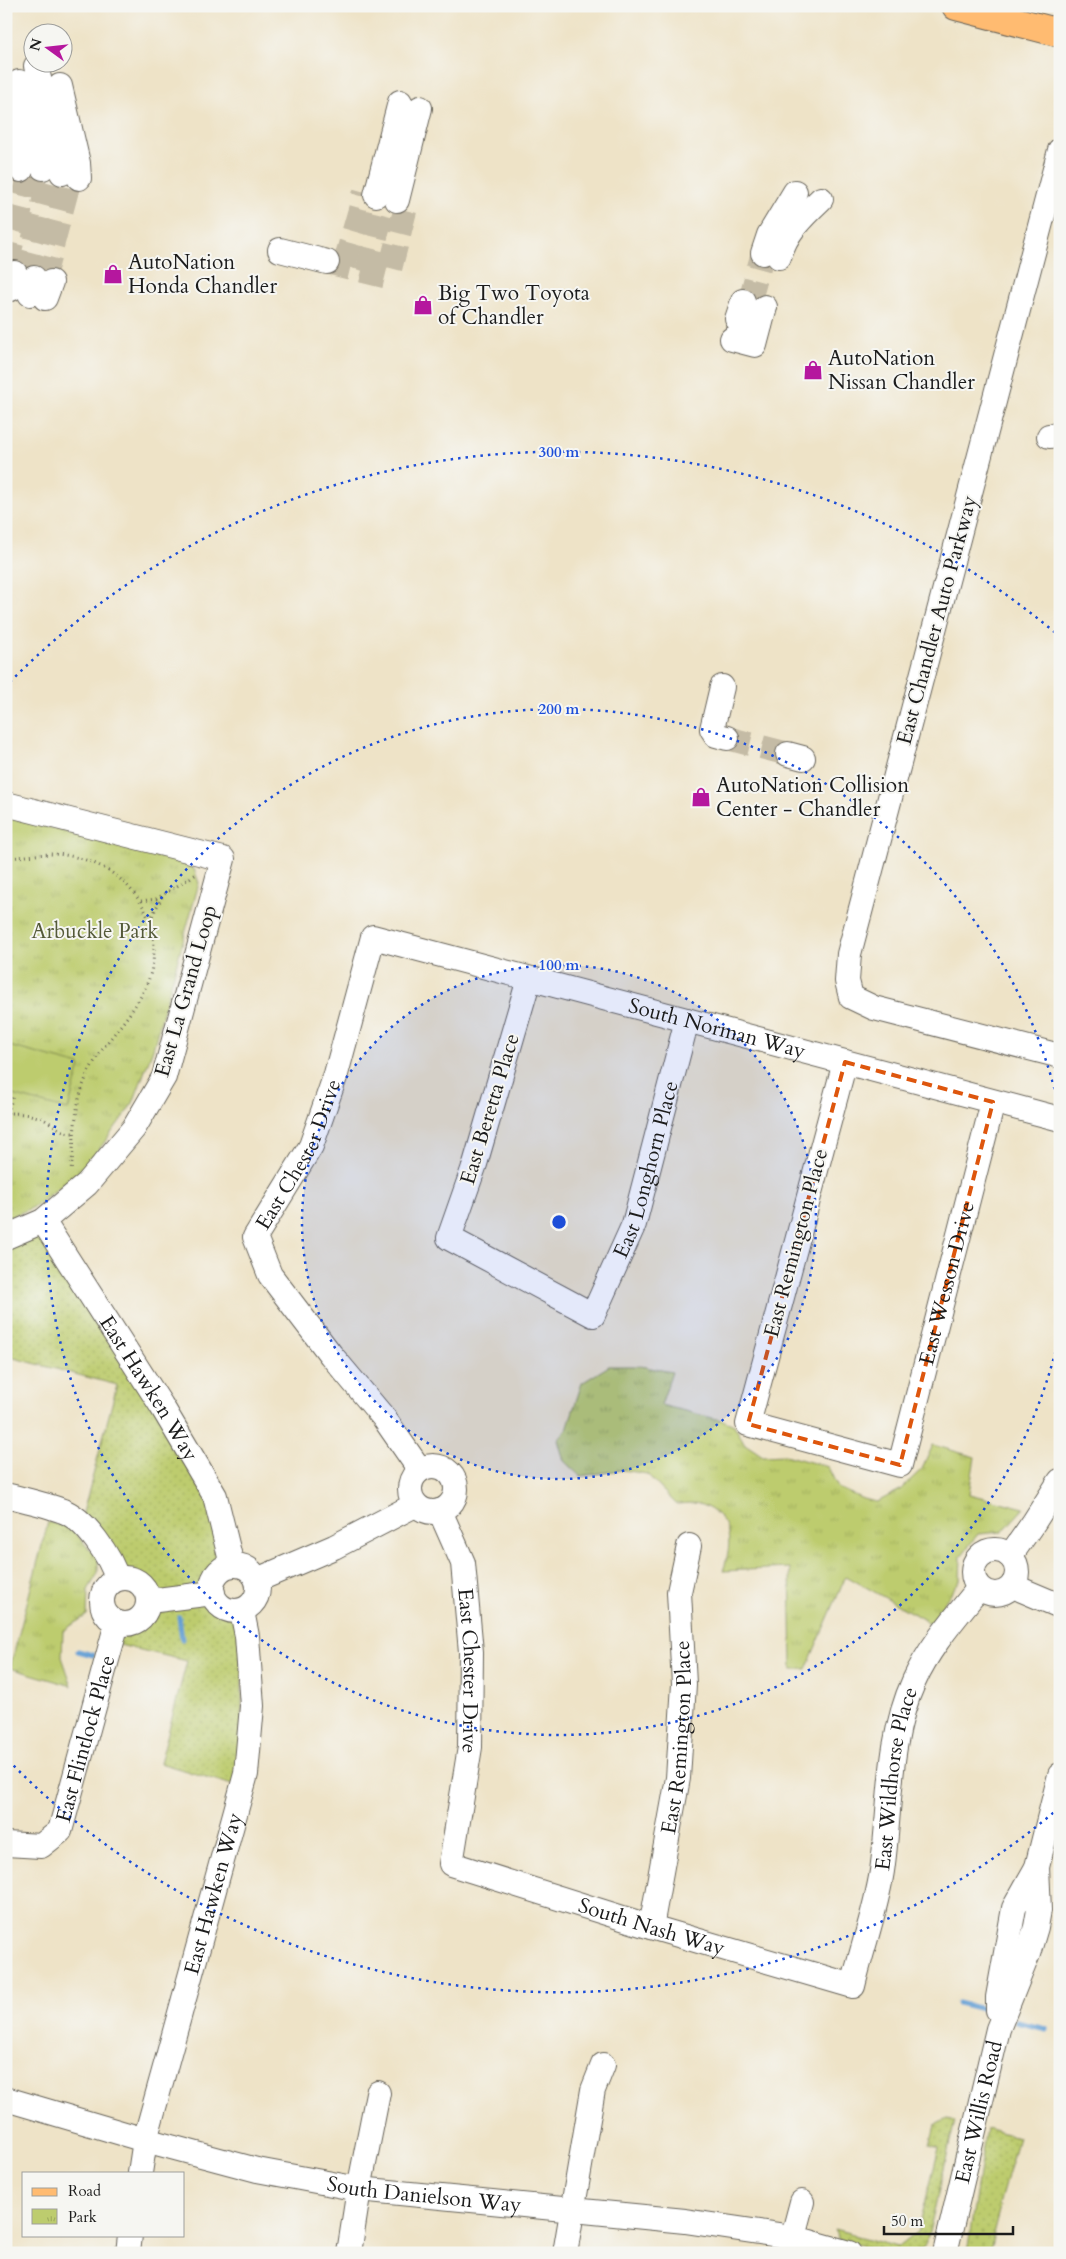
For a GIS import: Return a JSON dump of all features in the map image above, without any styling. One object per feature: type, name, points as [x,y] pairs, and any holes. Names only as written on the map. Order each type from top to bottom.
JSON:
[{"type":"main road","points":[[956,6],[1060,33]]},
{"type":"street","points":[[30,85],[78,163],[51,173],[23,159],[30,85]]},
{"type":"street","points":[[30,85],[51,173]]},
{"type":"street","points":[[386,197],[410,105],[386,197]]},
{"type":"street","name":"East Chandler Auto Parkway","points":[[1060,150],[852,944],[847,981],[852,997],[874,1008],[1060,1056]]},
{"type":"street","points":[[802,194],[795,224],[783,242],[767,254],[762,231],[772,210],[802,194]]},
{"type":"street","points":[[280,250],[327,262]]},
{"type":"street","points":[[722,687],[712,729],[716,734],[727,738]]},
{"type":"street","points":[[6,804],[223,859]]},
{"type":"street","name":"East La Grand Loop","points":[[6,1237],[43,1221],[87,1184],[134,1128],[164,1077],[223,859]]},
{"type":"street","name":"South Norman Way","points":[[373,937],[1060,1119]]},
{"type":"street","name":"East Chester Drive","points":[[373,937],[336,1074],[311,1146],[255,1237],[270,1275],[331,1355],[384,1418],[420,1470]]},
{"type":"street","name":"East Beretta Place","points":[[529,978],[475,1164],[449,1238],[593,1315]]},
{"type":"street","name":"East Longhorn Place","points":[[593,1315],[634,1224],[687,1020]]},
{"type":"street","name":"East Remington Place","points":[[845,1062],[748,1424],[900,1465]]},
{"type":"street","name":"East Wesson Drive","points":[[900,1465],[993,1102]]},
{"type":"street","name":"East Hawken Way","points":[[43,1221],[161,1405],[215,1496],[232,1565]]},
{"type":"street","points":[[427,1467],[442,1468],[453,1479],[456,1486],[452,1502],[440,1511],[427,1512],[415,1504],[409,1490],[414,1475],[420,1470],[427,1467]]},
{"type":"street","points":[[1010,1556],[1060,1481]]},
{"type":"street","points":[[6,1496],[65,1511],[94,1536],[114,1567],[117,1579]]},
{"type":"street","points":[[256,1578],[264,1577],[334,1547],[415,1504]]},
{"type":"street","name":"East Chester Drive","points":[[440,1511],[463,1563],[471,1652],[470,1747],[452,1864]]},
{"type":"street","name":"East Remington Place","points":[[651,1927],[678,1778],[684,1684],[679,1592],[689,1546]]},
{"type":"street","points":[[990,1550],[1004,1552],[1010,1556],[1017,1569],[1014,1583],[1004,1592],[998,1594],[985,1592],[979,1588],[972,1569],[978,1556],[990,1550]]},
{"type":"street","points":[[232,1565],[246,1568],[256,1578],[258,1584],[256,1598],[248,1608],[242,1611],[227,1610],[220,1606],[213,1593],[212,1586],[218,1572],[232,1565]]},
{"type":"street","points":[[125,1578],[139,1582],[144,1587],[149,1601],[147,1609],[138,1620],[124,1624],[110,1619],[102,1605],[105,1589],[117,1579],[125,1578]]},
{"type":"street","points":[[1014,1583],[1022,1590],[1060,1606]]},
{"type":"street","name":"East Wildhorse Place","points":[[853,1986],[882,1872],[889,1789],[897,1734],[914,1681],[941,1635],[979,1588]]},
{"type":"street","points":[[149,1601],[213,1593]]},
{"type":"street","name":"East Hawken Way","points":[[140,2172],[144,2140],[246,1774],[252,1706],[247,1636],[242,1611]]},
{"type":"street","name":"East Flintlock Place","points":[[6,1844],[41,1846],[60,1830],[117,1623]]},
{"type":"street","name":"East Willis Road","points":[[945,2253],[998,2029],[998,1997],[1010,1924],[1014,1908],[1035,1875],[1060,1775]]},
{"type":"street","name":"South Nash Way","points":[[452,1864],[651,1927],[853,1986]]},
{"type":"street","points":[[565,2253],[593,2090],[603,2065]]},
{"type":"street","points":[[349,2253],[359,2189],[378,2093]]},
{"type":"street","name":"South Danielson Way","points":[[6,2100],[257,2170],[359,2189],[684,2221],[790,2245],[849,2253]]},
{"type":"street","points":[[790,2245],[802,2202]]},
{"type":"street","points":[[128,2253],[130,2236]]},
{"type":"path","points":[[6,858],[42,853],[70,856],[97,863],[120,879],[141,901],[150,921],[154,957],[146,986],[130,1012],[97,1056],[85,1079],[73,1134],[70,1175]]},
{"type":"path","points":[[141,901],[156,899],[223,859]]},
{"type":"path","points":[[150,921],[164,894]]},
{"type":"path","points":[[13,1095],[7,1113],[32,1115],[45,1120],[66,1134],[73,1134]]},
{"type":"highlighted area","points":[[845,1062],[993,1102],[900,1465],[748,1424]]},
{"type":"green space","name":"Arbuckle Park","points":[[6,816],[187,864],[194,869],[199,883],[153,1049],[133,1103],[87,1166],[34,1207],[6,1219]]},
{"type":"green space","points":[[9,1046],[80,1065],[68,1110],[6,1093],[6,1056]]},
{"type":"green space","points":[[43,1221],[215,1496],[225,1567],[214,1581],[214,1596],[224,1607],[242,1611],[242,1788],[160,1763],[187,1661],[111,1643],[124,1624],[141,1617],[149,1602],[148,1595],[143,1586],[139,1582],[125,1578],[80,1524],[117,1385],[6,1356],[6,1237]]},
{"type":"green space","points":[[609,1366],[640,1366],[672,1372],[661,1405],[734,1425],[745,1444],[763,1456],[785,1455],[828,1467],[838,1488],[863,1499],[877,1502],[900,1490],[922,1469],[933,1445],[975,1457],[969,1494],[1024,1508],[1002,1532],[978,1534],[961,1556],[960,1580],[930,1623],[846,1576],[806,1669],[792,1669],[790,1568],[723,1571],[729,1540],[724,1523],[710,1509],[697,1503],[676,1504],[647,1474],[623,1470],[580,1476],[564,1461],[558,1440],[567,1429],[582,1383]]},
{"type":"green space","points":[[48,1522],[71,1528],[98,1559],[98,1573],[88,1590],[87,1615],[63,1631],[62,1657],[72,1686],[10,1668]]},
{"type":"green space","points":[[947,2119],[955,2121],[926,2245],[916,2253],[893,2253],[839,2240],[834,2230],[898,2247],[918,2231],[939,2148],[930,2145],[935,2125]]},
{"type":"green space","points":[[986,2128],[1018,2137],[999,2205],[1001,2207],[989,2253],[967,2253]]},
{"type":"waterway","points":[[179,1617],[182,1639]]},
{"type":"waterway","points":[[78,1651],[93,1655]]},
{"type":"waterway","points":[[958,2003],[986,2010]]},
{"type":"waterway","points":[[1016,2022],[1046,2029]]},
{"type":"tunnel","points":[[24,275],[52,171]]},
{"type":"tunnel","points":[[6,266],[30,173]]},
{"type":"tunnel","points":[[43,280],[71,175]]},
{"type":"tunnel","points":[[344,266],[365,192]]},
{"type":"tunnel","points":[[367,272],[386,197]]},
{"type":"tunnel","points":[[327,262],[388,277],[407,203]]},
{"type":"tunnel","points":[[749,303],[763,253]]},
{"type":"tunnel","points":[[727,738],[788,754]]},
{"type":"place","name":"AutoNation Honda Chandler","points":[[113,274]]},
{"type":"place","name":"Big Two Toyota of Chandler","points":[[423,305]]},
{"type":"place","name":"AutoNation Nissan Chandler","points":[[813,370]]},
{"type":"place","name":"AutoNation Collision Center - Chandler","points":[[701,797]]}]
